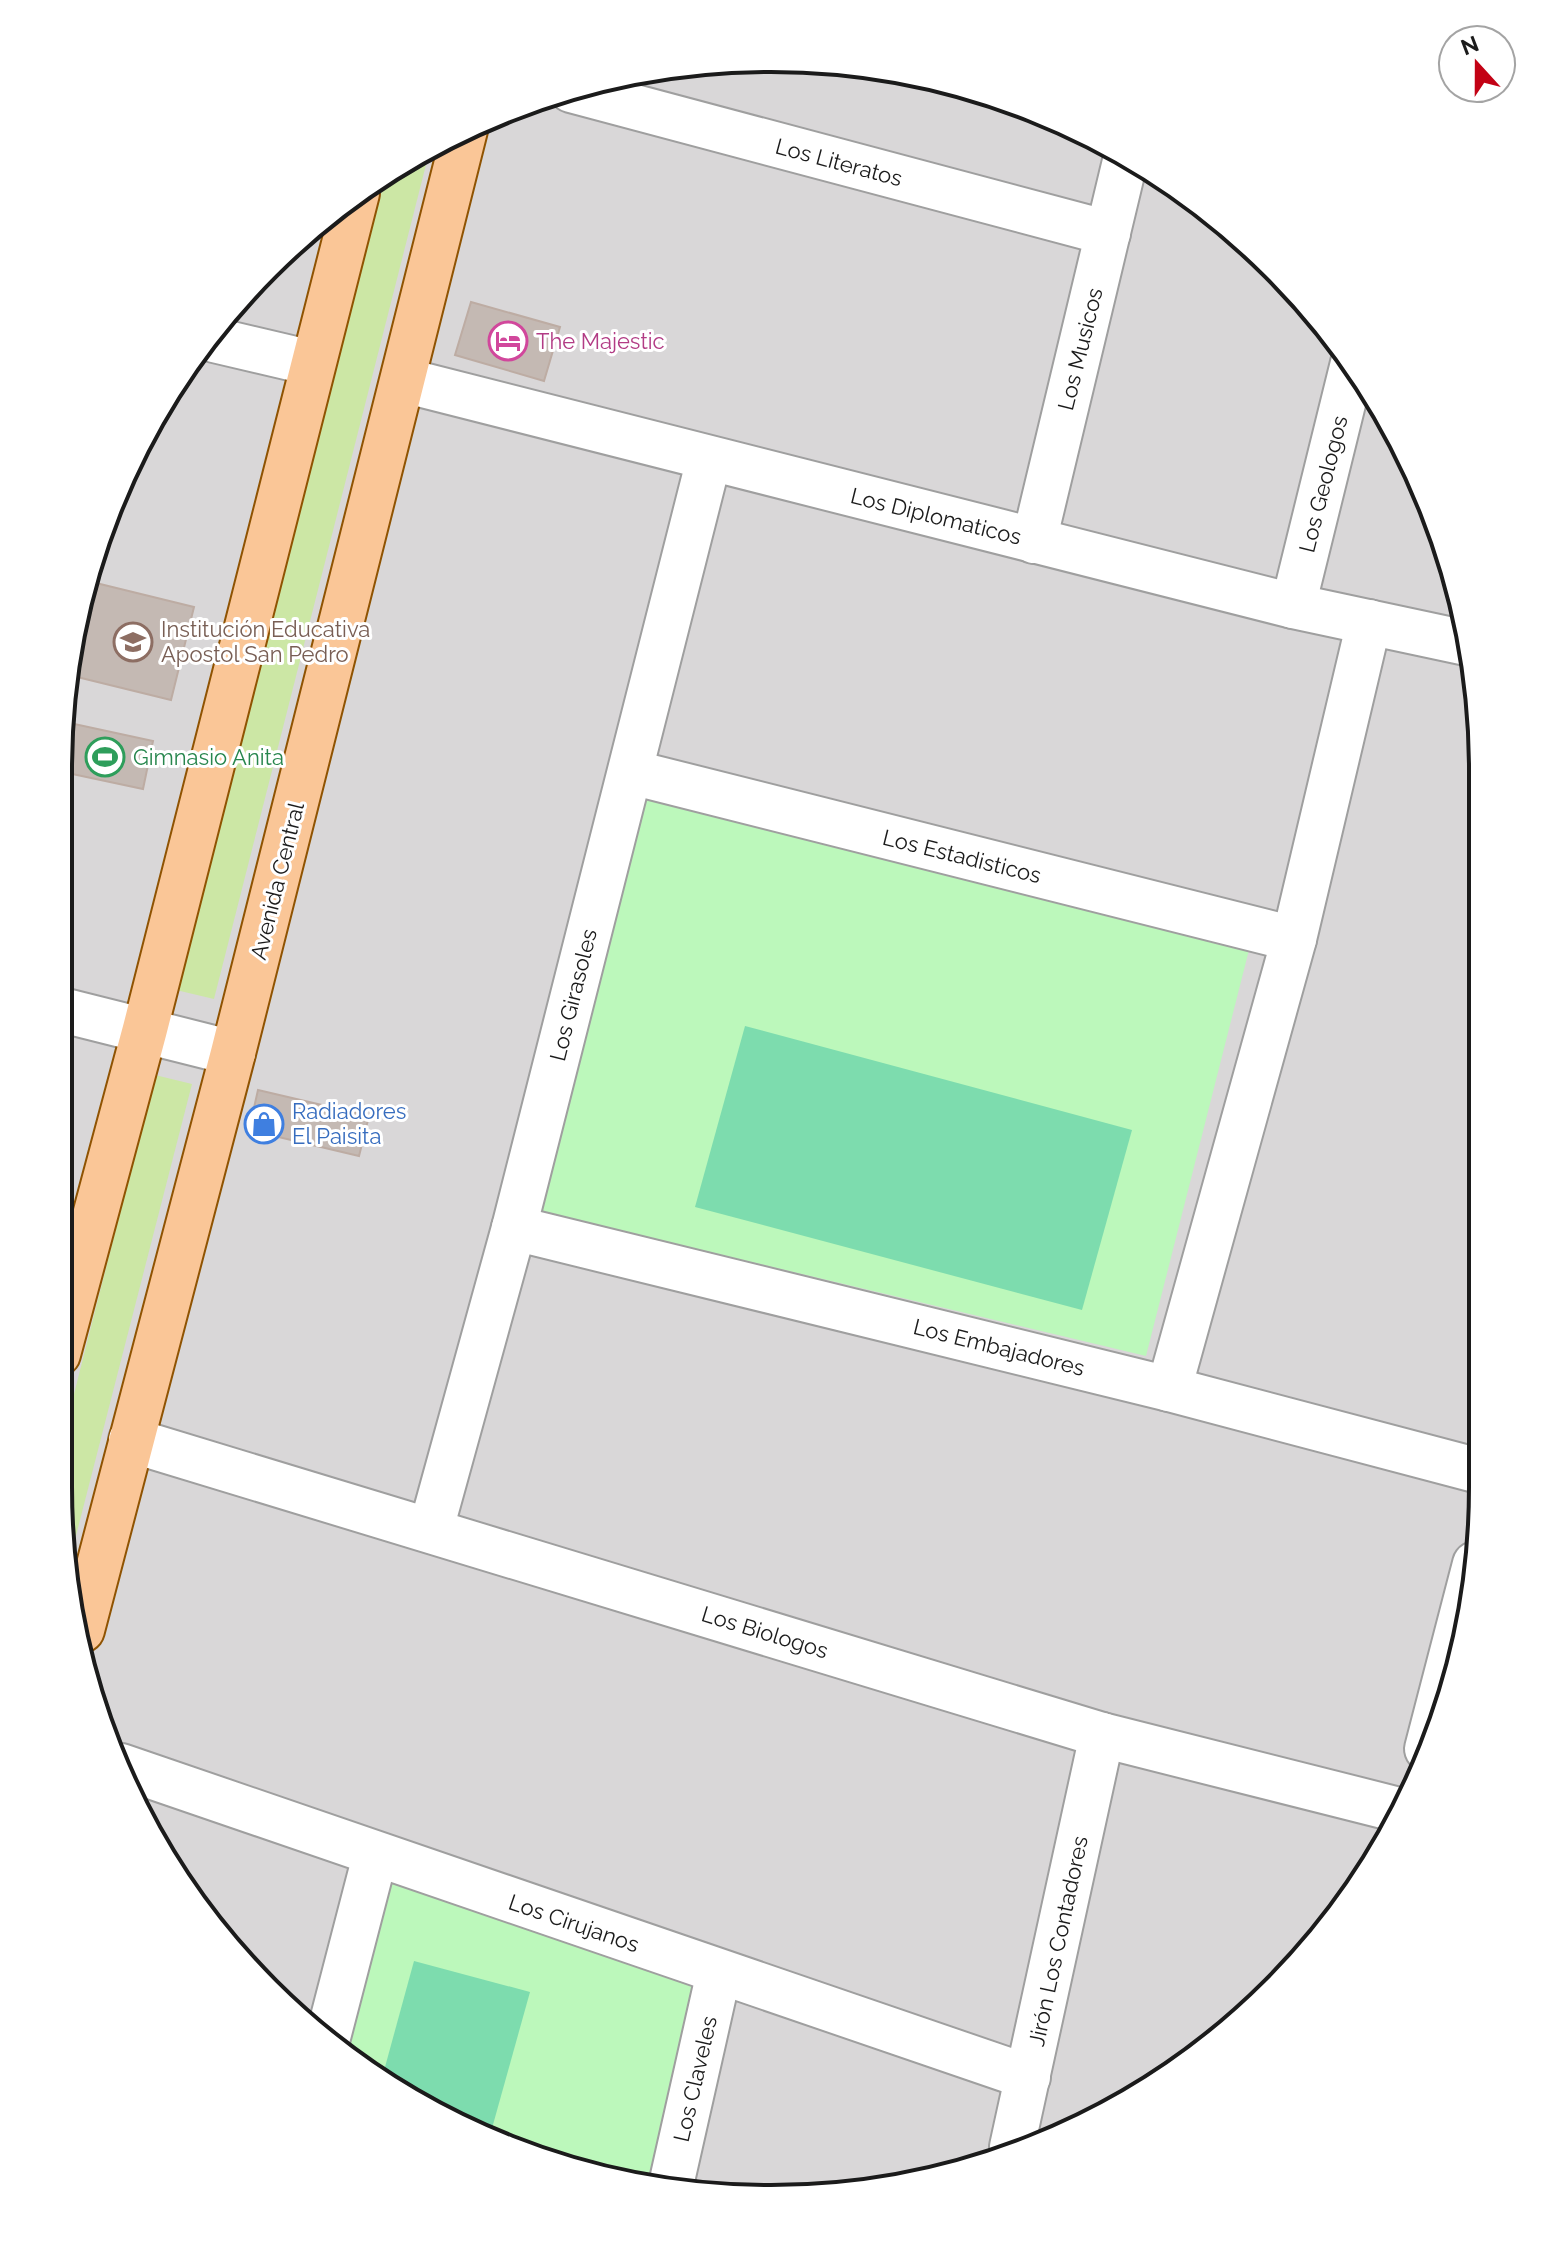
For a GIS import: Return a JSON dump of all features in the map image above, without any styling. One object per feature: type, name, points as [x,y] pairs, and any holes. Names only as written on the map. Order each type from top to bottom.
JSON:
[{"type":"main road","name":"Avenida Central","points":[[85,1620],[233,1053],[461,144]]},
{"type":"main road","points":[[72,1302],[145,1029],[352,211]]},
{"type":"street","name":"Los Literatos","points":[[592,96],[1108,233]]},
{"type":"street","name":"Los Musicos","points":[[1034,541],[1123,168]]},
{"type":"street","points":[[219,341],[312,363]]},
{"type":"street","name":"Los Geologos","points":[[1293,606],[1349,379]]},
{"type":"street","name":"Los Diplomaticos","points":[[403,380],[1293,606],[1457,641]]},
{"type":"street","name":"Los Girasoles","points":[[431,1529],[514,1228],[709,459]]},
{"type":"street","points":[[1169,1389],[1294,939],[1369,622]]},
{"type":"street","name":"Los Estadisticos","points":[[631,772],[1294,939]]},
{"type":"street","points":[[72,1012],[233,1053]]},
{"type":"street","name":"Los Embajadores","points":[[514,1228],[1169,1389],[1469,1468]]},
{"type":"street","name":"Los Biologos","points":[[131,1440],[1102,1735],[1390,1808]]},
{"type":"street","name":"Jirón Los Contadores","points":[[1013,2141],[1102,1735]]},
{"type":"street","name":"Los Cirujanos","points":[[132,1770],[375,1856],[1028,2077]]},
{"type":"street","points":[[330,2029],[375,1856]]},
{"type":"street","name":"Los Claveles","points":[[673,2178],[719,1972]]},
{"type":"shaded area","points":[[725,73],[816,73],[862,78],[907,85],[995,109],[1038,125],[1120,166],[1196,216],[1231,245],[1296,310],[1325,345],[1375,421],[1397,462],[1416,503],[1445,590],[1456,634],[1468,725],[1469,1486],[1463,1578],[1445,1667],[1416,1754],[1375,1836],[1351,1875],[1296,1947],[1231,2012],[1159,2067],[1120,2091],[1038,2132],[951,2161],[907,2172],[816,2184],[725,2184],[634,2172],[546,2148],[462,2113],[382,2067],[345,2041],[277,1980],[216,1912],[166,1836],[125,1754],[109,1711],[85,1623],[73,1532],[72,770],[78,679],[96,590],[125,503],[166,421],[190,382],[245,310],[310,245],[345,216],[421,166],[462,144],[503,125],[590,96],[634,85]]},
{"type":"green space","points":[[426,163],[214,999],[176,990],[382,190]]},
{"type":"green space","points":[[636,790],[1250,946],[1146,1356],[529,1209]]},
{"type":"green space","points":[[745,1026],[1132,1130],[1082,1310],[695,1207]]},
{"type":"green space","points":[[155,1075],[192,1084],[74,1543],[72,1402]]},
{"type":"green space","points":[[391,1871],[708,1985],[662,2176],[590,2161],[503,2132],[421,2091],[346,2041]]},
{"type":"green space","points":[[414,1961],[530,1992],[492,2127],[385,2069]]},
{"type":"building","name":"The Majestic","points":[[471,302],[560,327],[544,381],[455,355]]},
{"type":"building","name":"Institución Educativa Apostol San Pedro","points":[[98,583],[194,607],[171,700],[78,677]]},
{"type":"building","name":"Gimnasio Anita","points":[[73,724],[153,741],[143,789],[72,774]]},
{"type":"building","points":[[258,1090],[369,1116],[359,1156],[249,1130]]},
{"type":"place","name":"The Majestic","points":[[508,341]]},
{"type":"place","name":"Institución Educativa Apostol San Pedro","points":[[133,642]]},
{"type":"place","name":"Gimnasio Anita","points":[[105,757]]},
{"type":"place","name":"Radiadores El Paisita","points":[[264,1124]]}]
